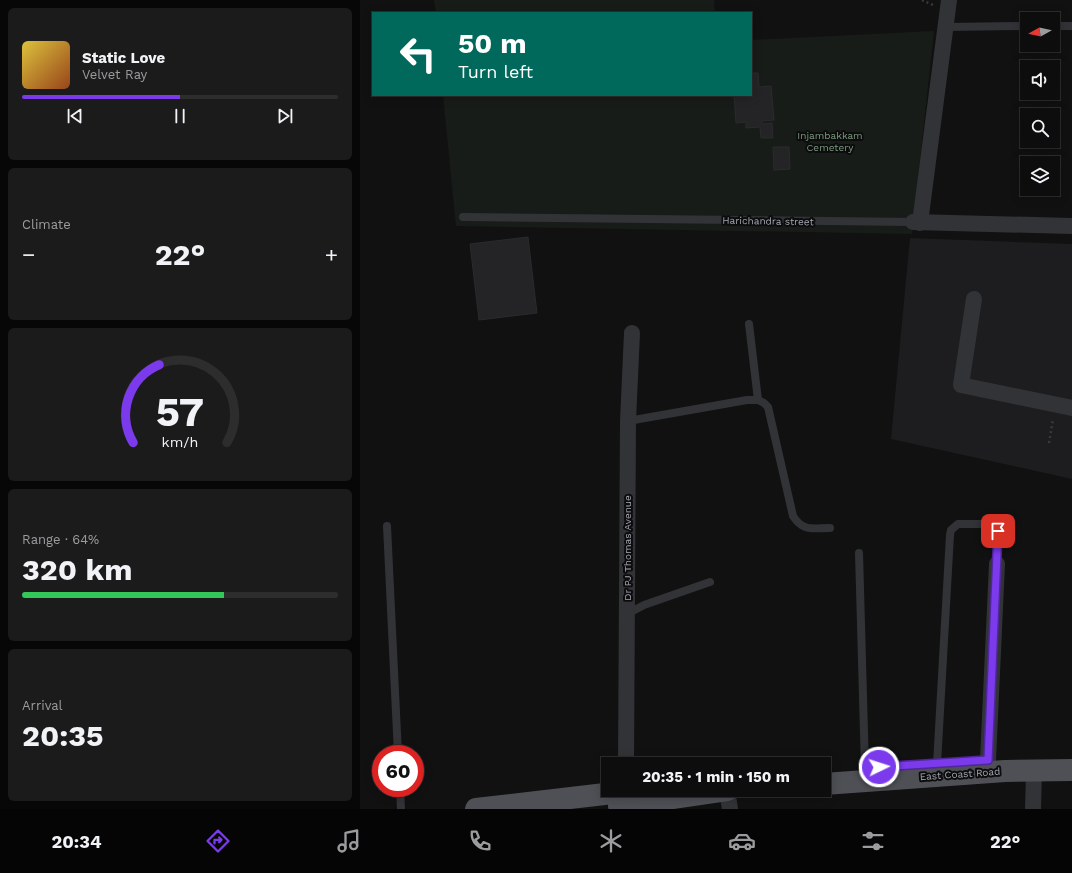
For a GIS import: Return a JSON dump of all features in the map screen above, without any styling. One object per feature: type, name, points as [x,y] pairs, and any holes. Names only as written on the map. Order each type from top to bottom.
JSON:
[{"type":"main road","name":"East Coast Road","points":[[831,770],[988,760],[1072,757]]},
{"type":"main road","name":"East Coast Road","points":[[831,784],[1005,772],[1072,770]]},
{"type":"main road","points":[[476,809],[601,794]]},
{"type":"main road","points":[[592,809],[680,797]]},
{"type":"street","points":[[916,222],[949,0]]},
{"type":"street","name":"Harichandra street","points":[[916,222],[1072,226]]},
{"type":"street","points":[[974,299],[961,385],[1072,408]]},
{"type":"street","name":"Dr PJ Thomas Avenue","points":[[626,757],[628,421],[632,332]]},
{"type":"street","points":[[988,760],[997,564]]},
{"type":"street","points":[[1033,809],[1034,772]]},
{"type":"street","points":[[728,797],[730,809]]},
{"type":"lane","points":[[945,27],[1020,26]]},
{"type":"lane","points":[[1060,26],[1072,26]]},
{"type":"lane","name":"Harichandra street","points":[[463,217],[916,222]]},
{"type":"lane","points":[[748,324],[758,400]]},
{"type":"lane","points":[[628,421],[746,400],[758,400],[764,403],[768,407],[793,516],[798,524],[804,527],[830,528]]},
{"type":"lane","points":[[937,764],[949,543],[951,530],[958,524],[993,524],[998,531],[997,564]]},
{"type":"lane","points":[[387,526],[398,745]]},
{"type":"lane","points":[[859,552],[865,768]]},
{"type":"lane","points":[[627,614],[644,605],[710,582]]},
{"type":"lane","points":[[400,797],[401,809]]},
{"type":"path","points":[[1049,443],[1056,405]]},
{"type":"shaded area","points":[[910,238],[1072,244],[1072,479],[891,439]]},
{"type":"green space","points":[[434,0],[714,0],[715,12],[436,12]]},
{"type":"green space","name":"Injambakkam Cemetery","points":[[934,31],[912,234],[456,226],[443,96],[752,96],[752,40]]},
{"type":"building","points":[[752,73],[758,73],[759,87],[771,86],[774,120],[762,121],[762,124],[772,123],[773,138],[761,138],[760,127],[746,128],[746,122],[736,123],[734,96],[752,96]]},
{"type":"building","points":[[773,147],[789,147],[790,169],[774,170]]},
{"type":"building","points":[[528,237],[537,313],[479,320],[470,244]]},
{"type":"route","points":[[879,767],[988,760],[998,531]]}]
